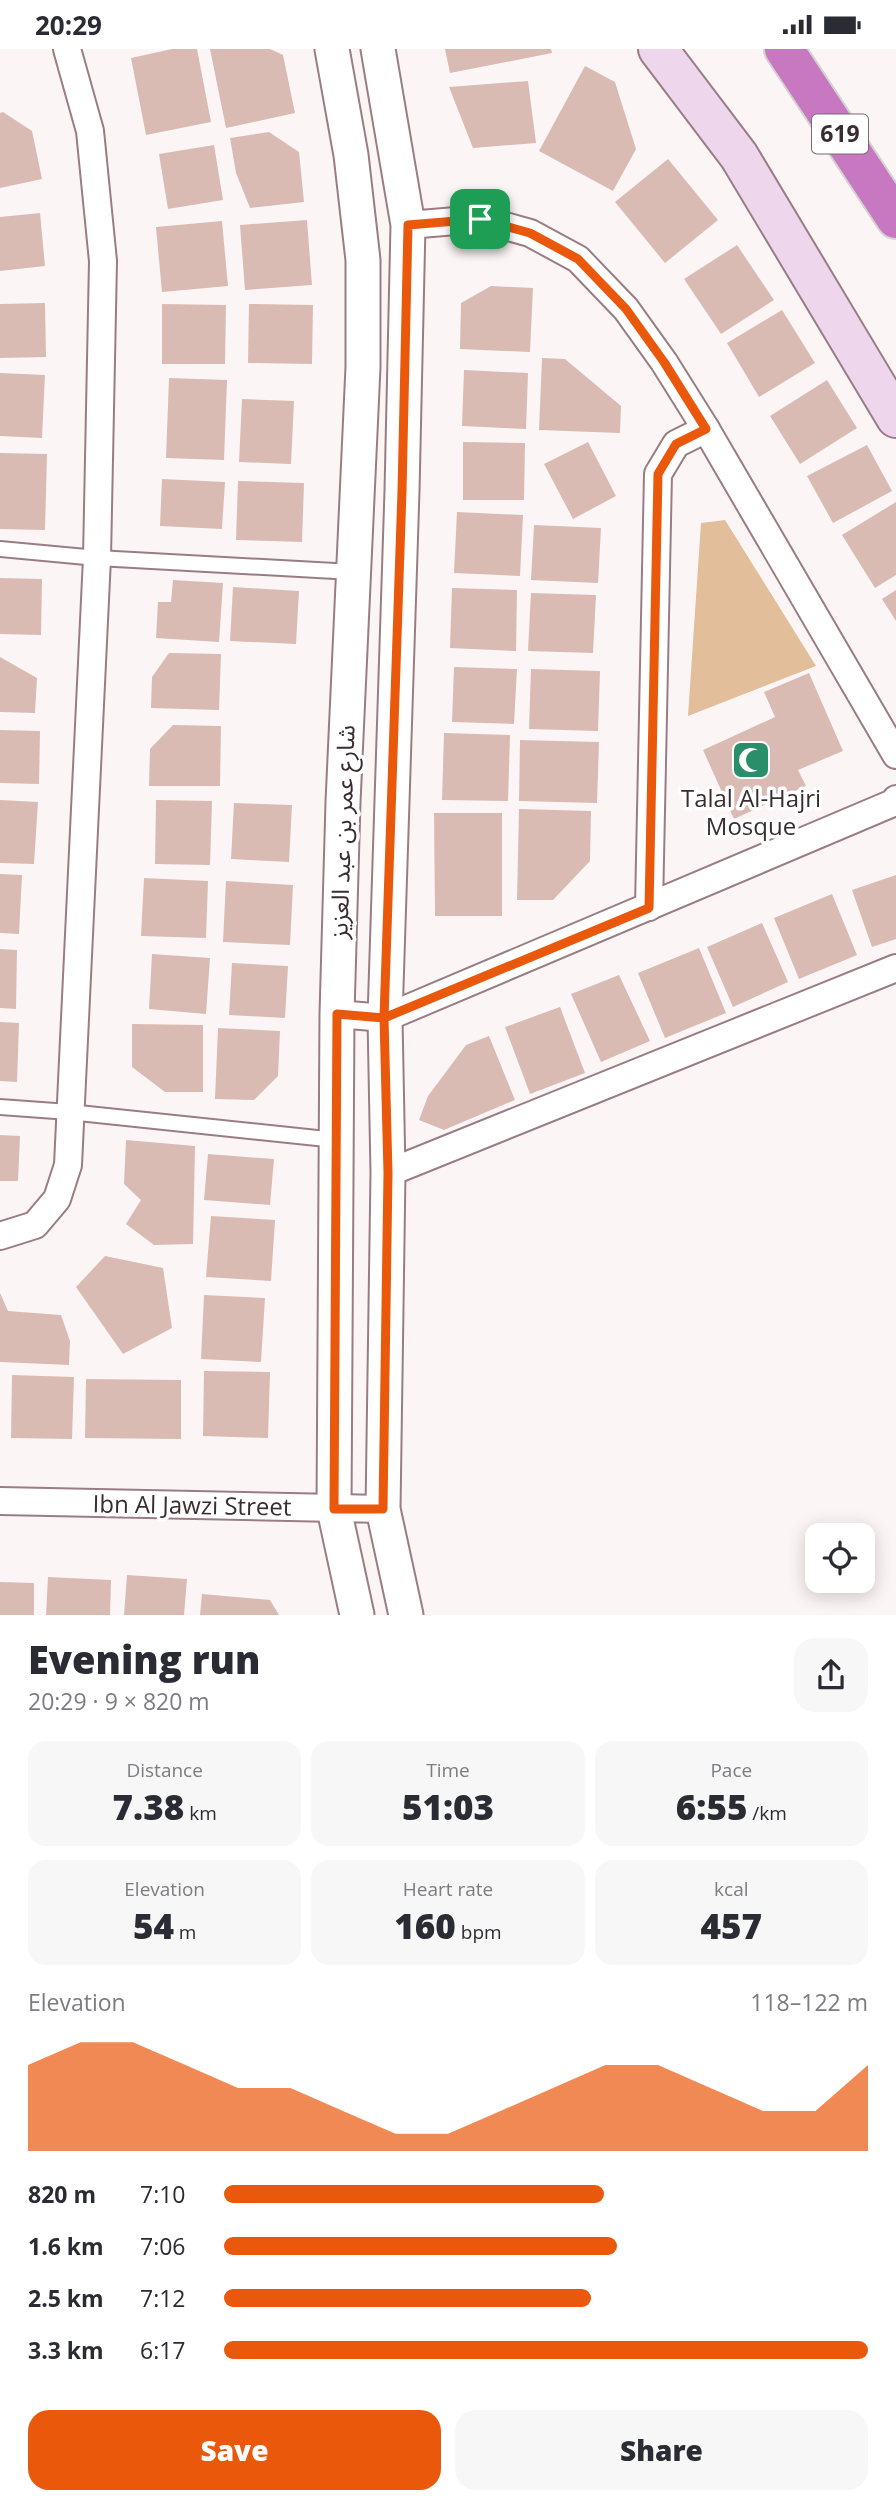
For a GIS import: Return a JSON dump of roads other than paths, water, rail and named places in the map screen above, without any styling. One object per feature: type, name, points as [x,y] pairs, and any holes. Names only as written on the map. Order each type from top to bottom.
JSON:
[{"type":"highway","name":"619","points":[[784,49],[896,219]]},
{"type":"main road","points":[[658,49],[739,156],[896,418]]},
{"type":"street","points":[[0,1236],[35,1225],[57,1199],[68,1165],[97,558],[103,261],[90,131],[67,49]]},
{"type":"street","name":"شارع عمر بن عبد العزيز","points":[[332,49],[351,155],[363,260],[363,367],[337,1014],[334,1509],[356,1615]]},
{"type":"street","points":[[378,49],[408,225],[384,1018],[388,1173],[383,1509],[405,1615]]},
{"type":"street","points":[[408,225],[480,219],[530,233],[578,259],[626,309],[664,362],[706,429],[896,755]]},
{"type":"street","points":[[649,908],[658,474],[676,444],[706,429]]},
{"type":"street","points":[[337,1014],[384,1018],[649,908],[893,803],[896,799]]},
{"type":"street","points":[[388,1173],[896,968]]},
{"type":"street","name":"Ibn Al Jawzi Street","points":[[0,1501],[383,1509]]},
{"type":"lane","points":[[0,549],[97,558],[353,572]]},
{"type":"lane","points":[[0,1107],[336,1140]]},
{"type":"place","name":"Talal Al-Hajri Mosque","points":[[751,760]]}]
